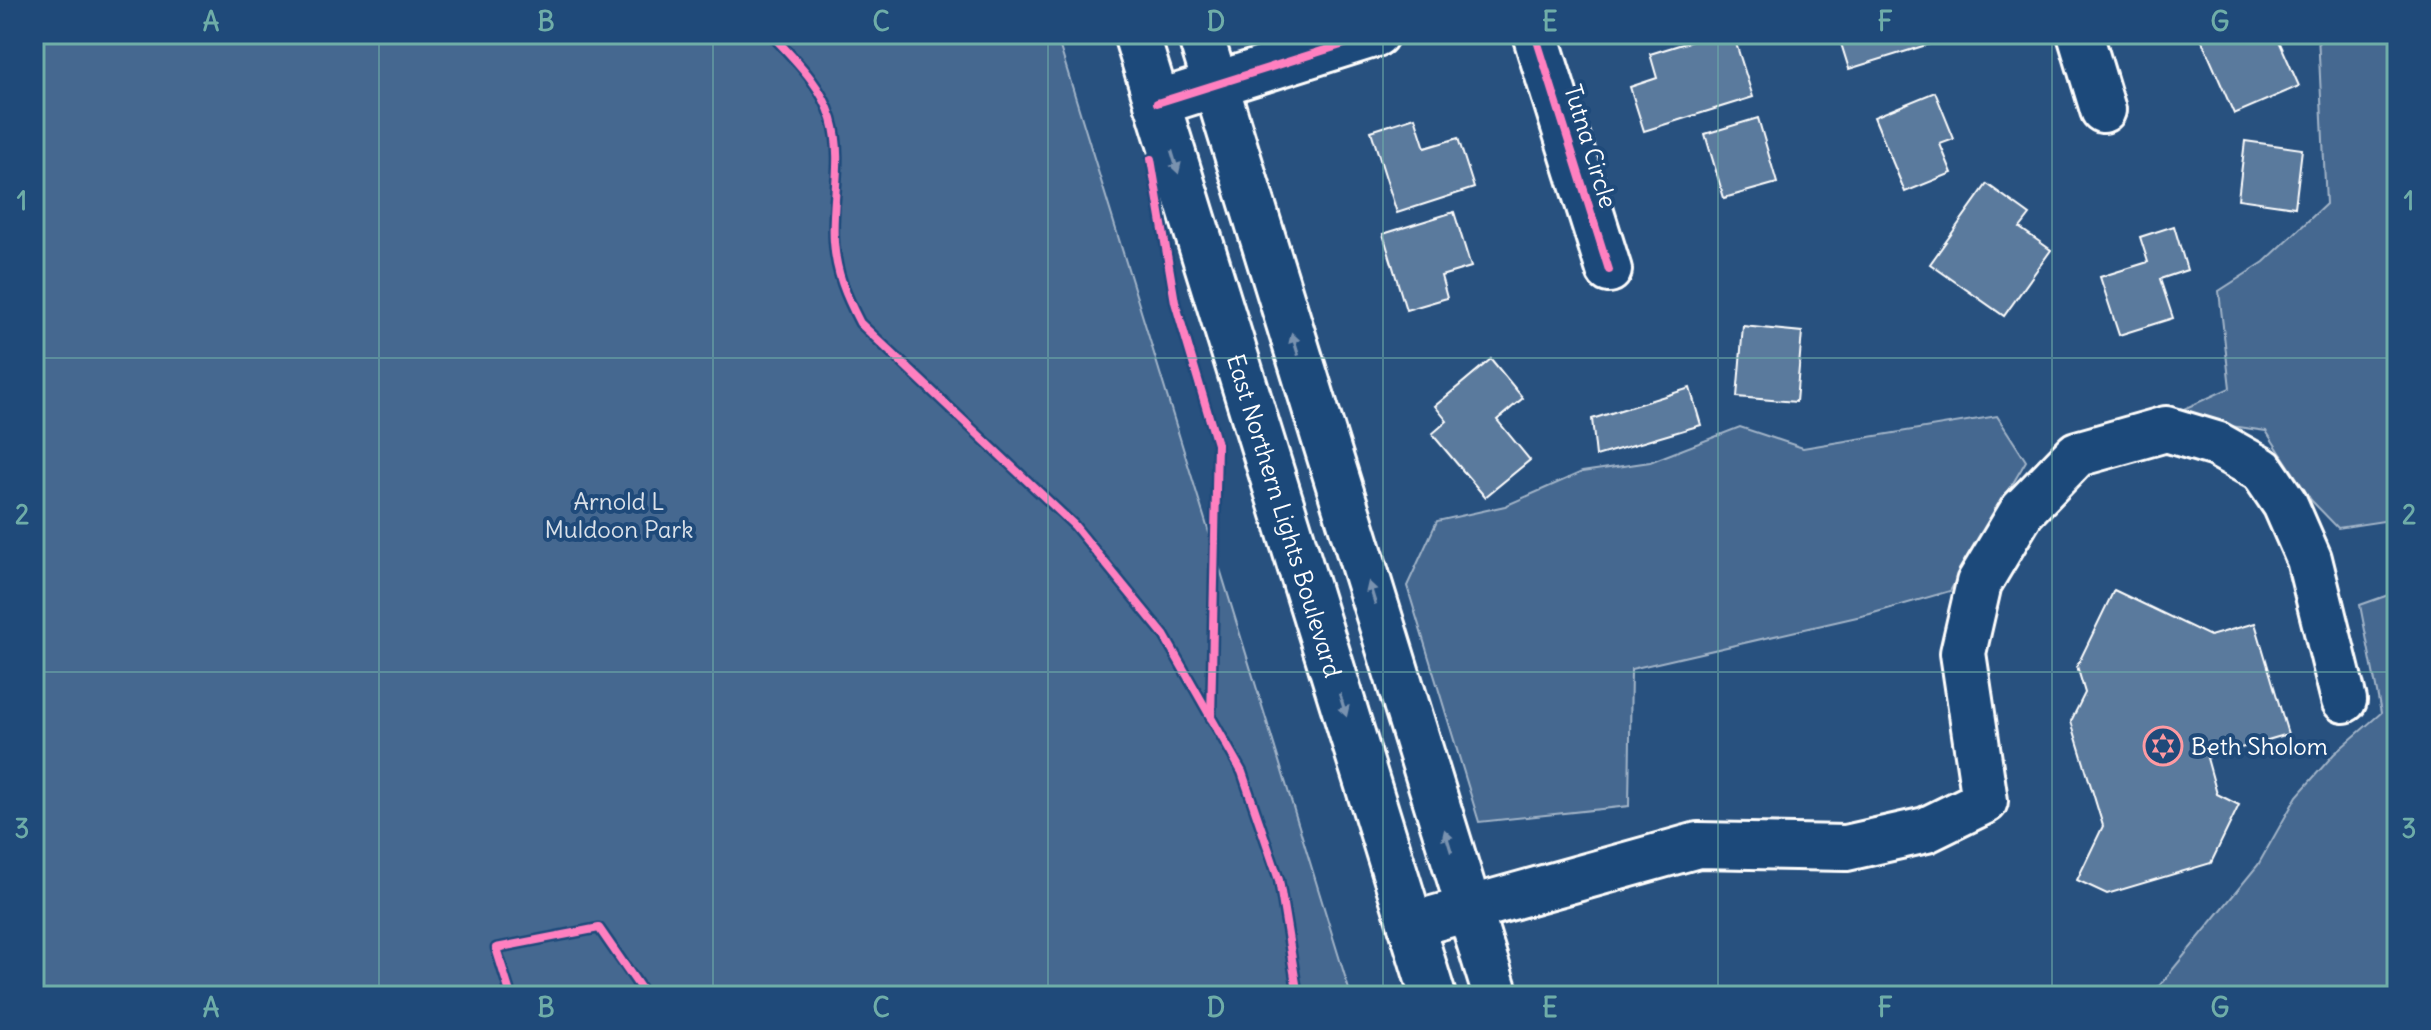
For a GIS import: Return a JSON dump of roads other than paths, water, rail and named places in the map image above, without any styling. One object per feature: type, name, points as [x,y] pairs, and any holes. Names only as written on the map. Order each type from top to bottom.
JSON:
[{"type":"main road","name":"East Northern Lights Boulevard","points":[[1136,34],[1433,996]]},
{"type":"main road","points":[[1200,34],[1496,996]]},
{"type":"main road","points":[[1157,103],[1376,34]]},
{"type":"main road","name":"Tutna Circle","points":[[1535,34],[1609,270]]},
{"type":"main road","points":[[2080,34],[2103,110]]},
{"type":"main road","points":[[1411,925],[1468,906],[1698,845],[1846,848],[1926,830],[1985,801],[1963,653],[1979,583],[2022,511],[2077,454],[2166,429],[2216,444],[2262,470],[2285,504],[2309,559],[2344,700]]},
{"type":"place","name":"Beth Sholom","points":[[2163,746]]},
{"type":"park label","name":"Arnold L Muldoon Park","points":[[619,515]]}]
